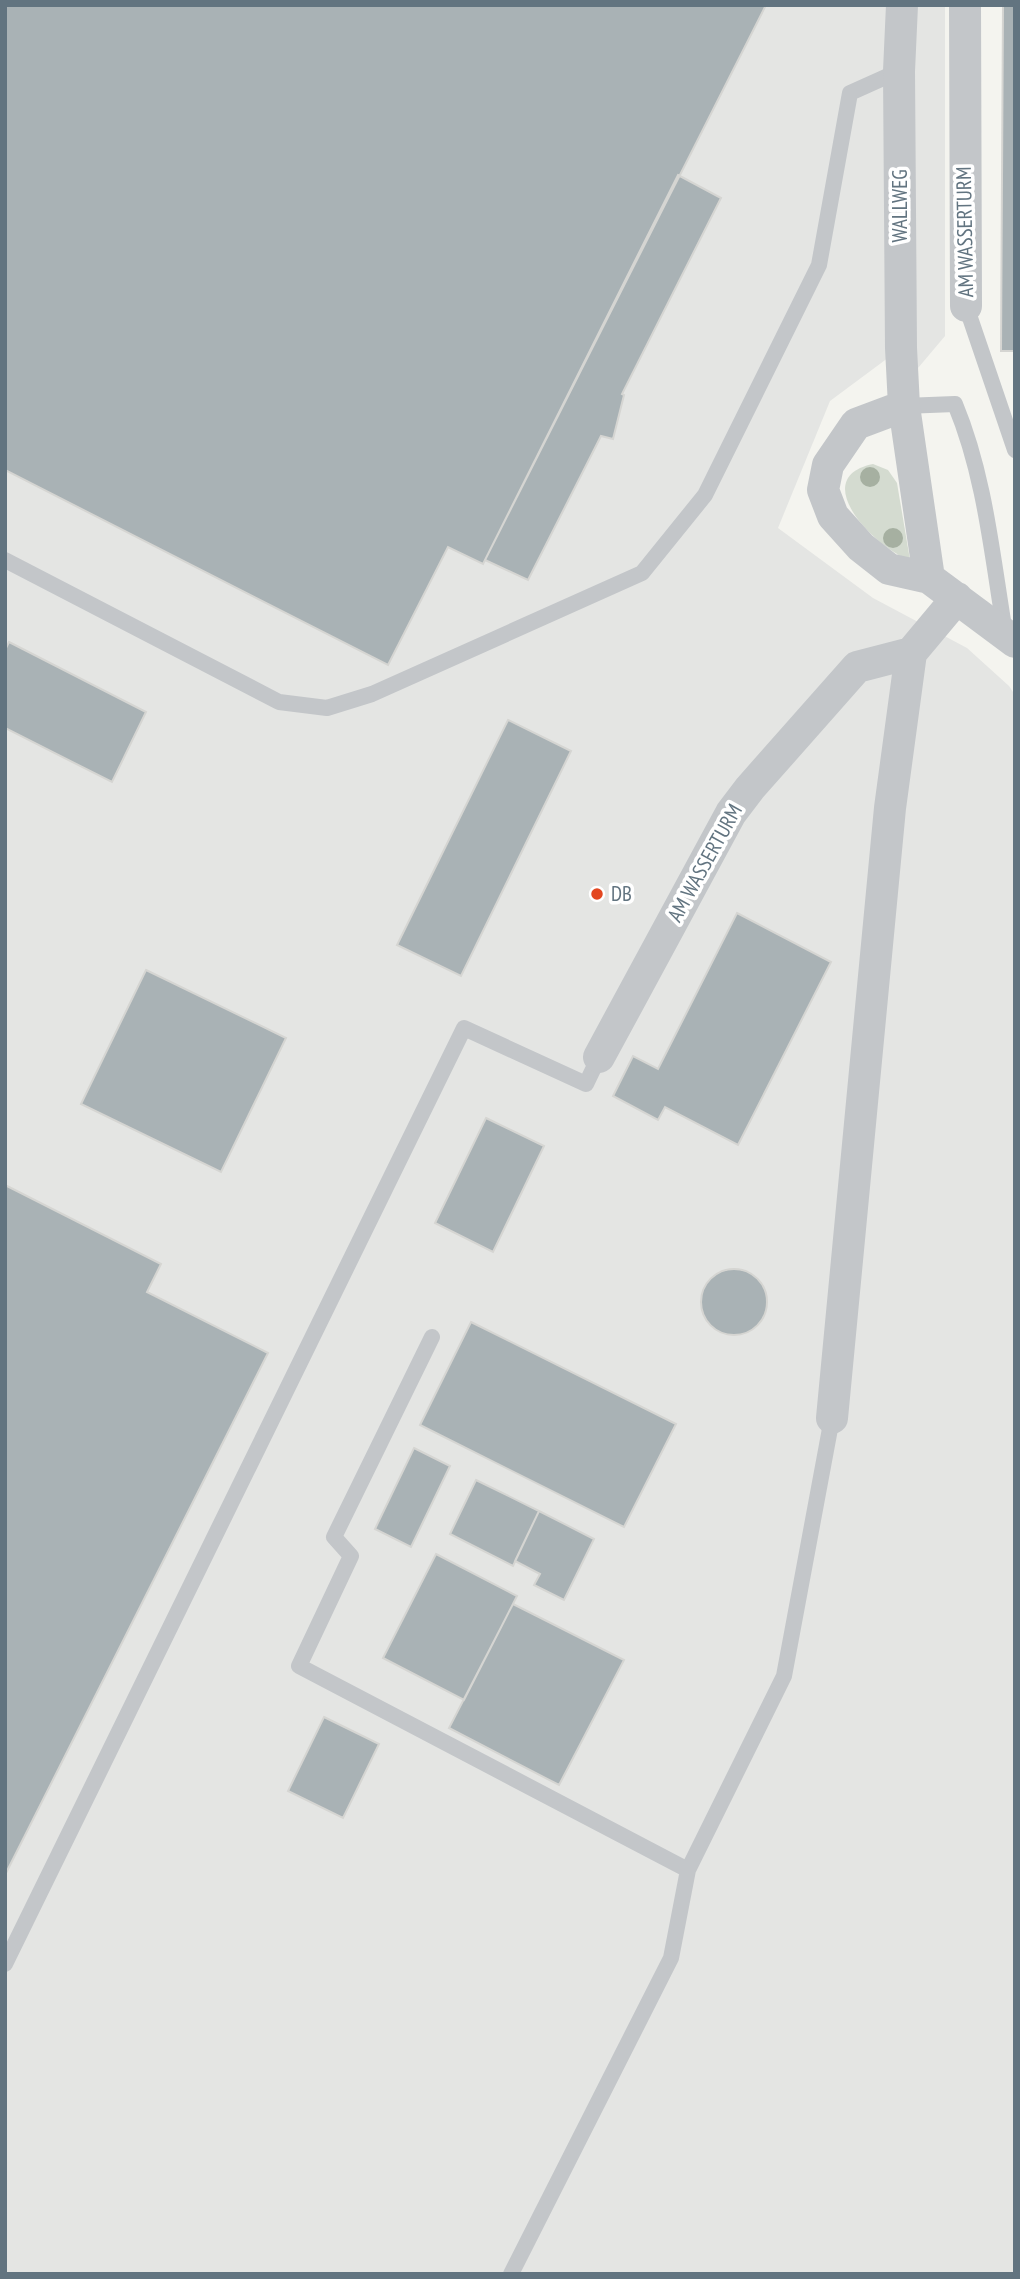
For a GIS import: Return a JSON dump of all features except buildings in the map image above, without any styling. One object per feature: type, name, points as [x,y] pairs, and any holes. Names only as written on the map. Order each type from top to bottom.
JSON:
[{"type":"street","name":"WALLWEG","points":[[902,5],[899,71],[901,348],[904,406]]},
{"type":"street","name":"AM WASSERTURM","points":[[965,5],[966,306]]},
{"type":"street","points":[[929,578],[904,406],[856,424],[828,465],[823,490],[833,516],[861,547],[890,569],[929,578],[1010,637]]},
{"type":"street","points":[[832,1418],[890,808],[911,653],[957,598]]},
{"type":"street","name":"AM WASSERTURM","points":[[599,1057],[731,813],[750,788],[857,667],[911,653]]},
{"type":"lane","points":[[5,560],[279,702],[327,708],[372,694],[642,573],[705,495],[819,265],[850,93],[899,71]]},
{"type":"lane","name":"AM WASSERTURM","points":[[966,306],[1015,450]]},
{"type":"lane","points":[[904,406],[955,404],[966,429],[980,479],[1010,637]]},
{"type":"lane","points":[[5,1964],[464,1028],[586,1084],[599,1057]]},
{"type":"lane","points":[[432,1337],[334,1537],[351,1556],[299,1666],[688,1870]]},
{"type":"lane","points":[[510,2274],[671,1958],[688,1870],[784,1676],[832,1418]]},
{"type":"shaded area","points":[[5,5],[945,5],[945,336],[913,374],[900,349],[830,401],[778,528],[873,598],[967,648],[1009,686],[1015,695],[1015,2274],[5,2274]]},
{"type":"shaded area","points":[[873,464],[888,470],[897,483],[910,560],[880,542],[854,513],[846,498],[846,483],[854,472]]},
{"type":"place","name":"DB","points":[[597,894]]}]
